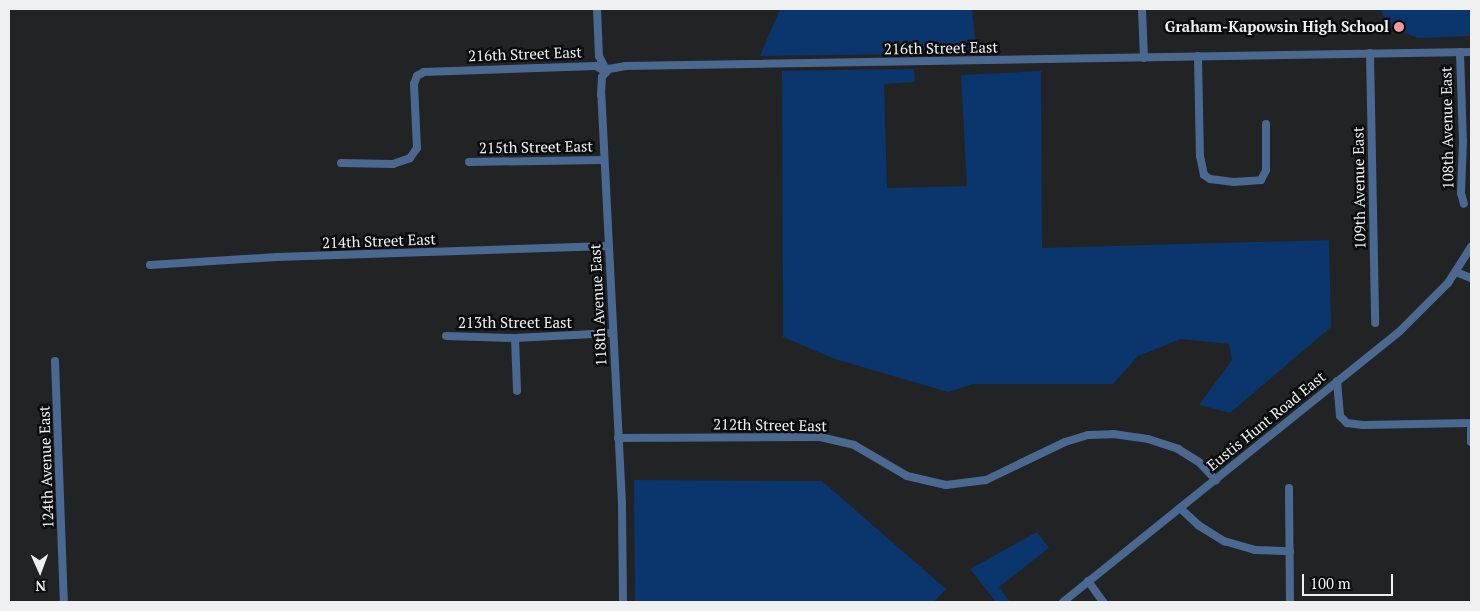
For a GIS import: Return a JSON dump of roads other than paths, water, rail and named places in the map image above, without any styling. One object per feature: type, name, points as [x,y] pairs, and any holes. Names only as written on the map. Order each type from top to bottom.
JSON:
[{"type":"street","name":"118th Avenue East","points":[[598,9],[599,56],[606,72],[601,83],[603,160],[622,503],[623,602]]},
{"type":"street","points":[[1142,9],[1144,58]]},
{"type":"street","name":"108th Avenue East","points":[[1460,52],[1463,141],[1461,193],[1464,204]]},
{"type":"street","name":"216th Street East","points":[[341,163],[393,164],[401,163],[410,158],[417,148],[414,84],[417,76],[431,70],[596,66],[606,72],[613,68],[626,66],[1471,52]]},
{"type":"street","name":"109th Avenue East","points":[[1370,53],[1375,323]]},
{"type":"street","points":[[1198,56],[1200,156],[1204,175],[1210,179],[1234,182],[1261,180],[1266,170],[1266,124]]},
{"type":"street","name":"215th Street East","points":[[469,162],[603,160]]},
{"type":"street","name":"214th Street East","points":[[150,265],[277,257],[608,246]]},
{"type":"street","name":"Eustis Hunt Road East","points":[[1063,602],[1404,327],[1456,272],[1471,247]]},
{"type":"street","points":[[1456,272],[1471,278]]},
{"type":"street","name":"213th Street East","points":[[446,336],[515,338],[613,334]]},
{"type":"street","points":[[515,338],[517,392]]},
{"type":"street","name":"124th Avenue East","points":[[55,361],[64,602]]},
{"type":"street","points":[[1337,382],[1340,416],[1347,423],[1362,425],[1471,423],[1471,442]]},
{"type":"street","name":"212th Street East","points":[[618,438],[820,437],[854,445],[907,476],[928,483],[946,485],[986,480],[1065,442],[1088,435],[1113,434],[1148,439],[1178,449],[1199,462],[1216,480]]},
{"type":"street","points":[[1289,488],[1290,602]]},
{"type":"street","points":[[1180,508],[1198,525],[1224,541],[1255,550],[1290,552]]},
{"type":"street","points":[[1088,581],[1104,602]]},
{"type":"place","name":"Graham-Kapowsin High School","points":[[1399,27]]}]
